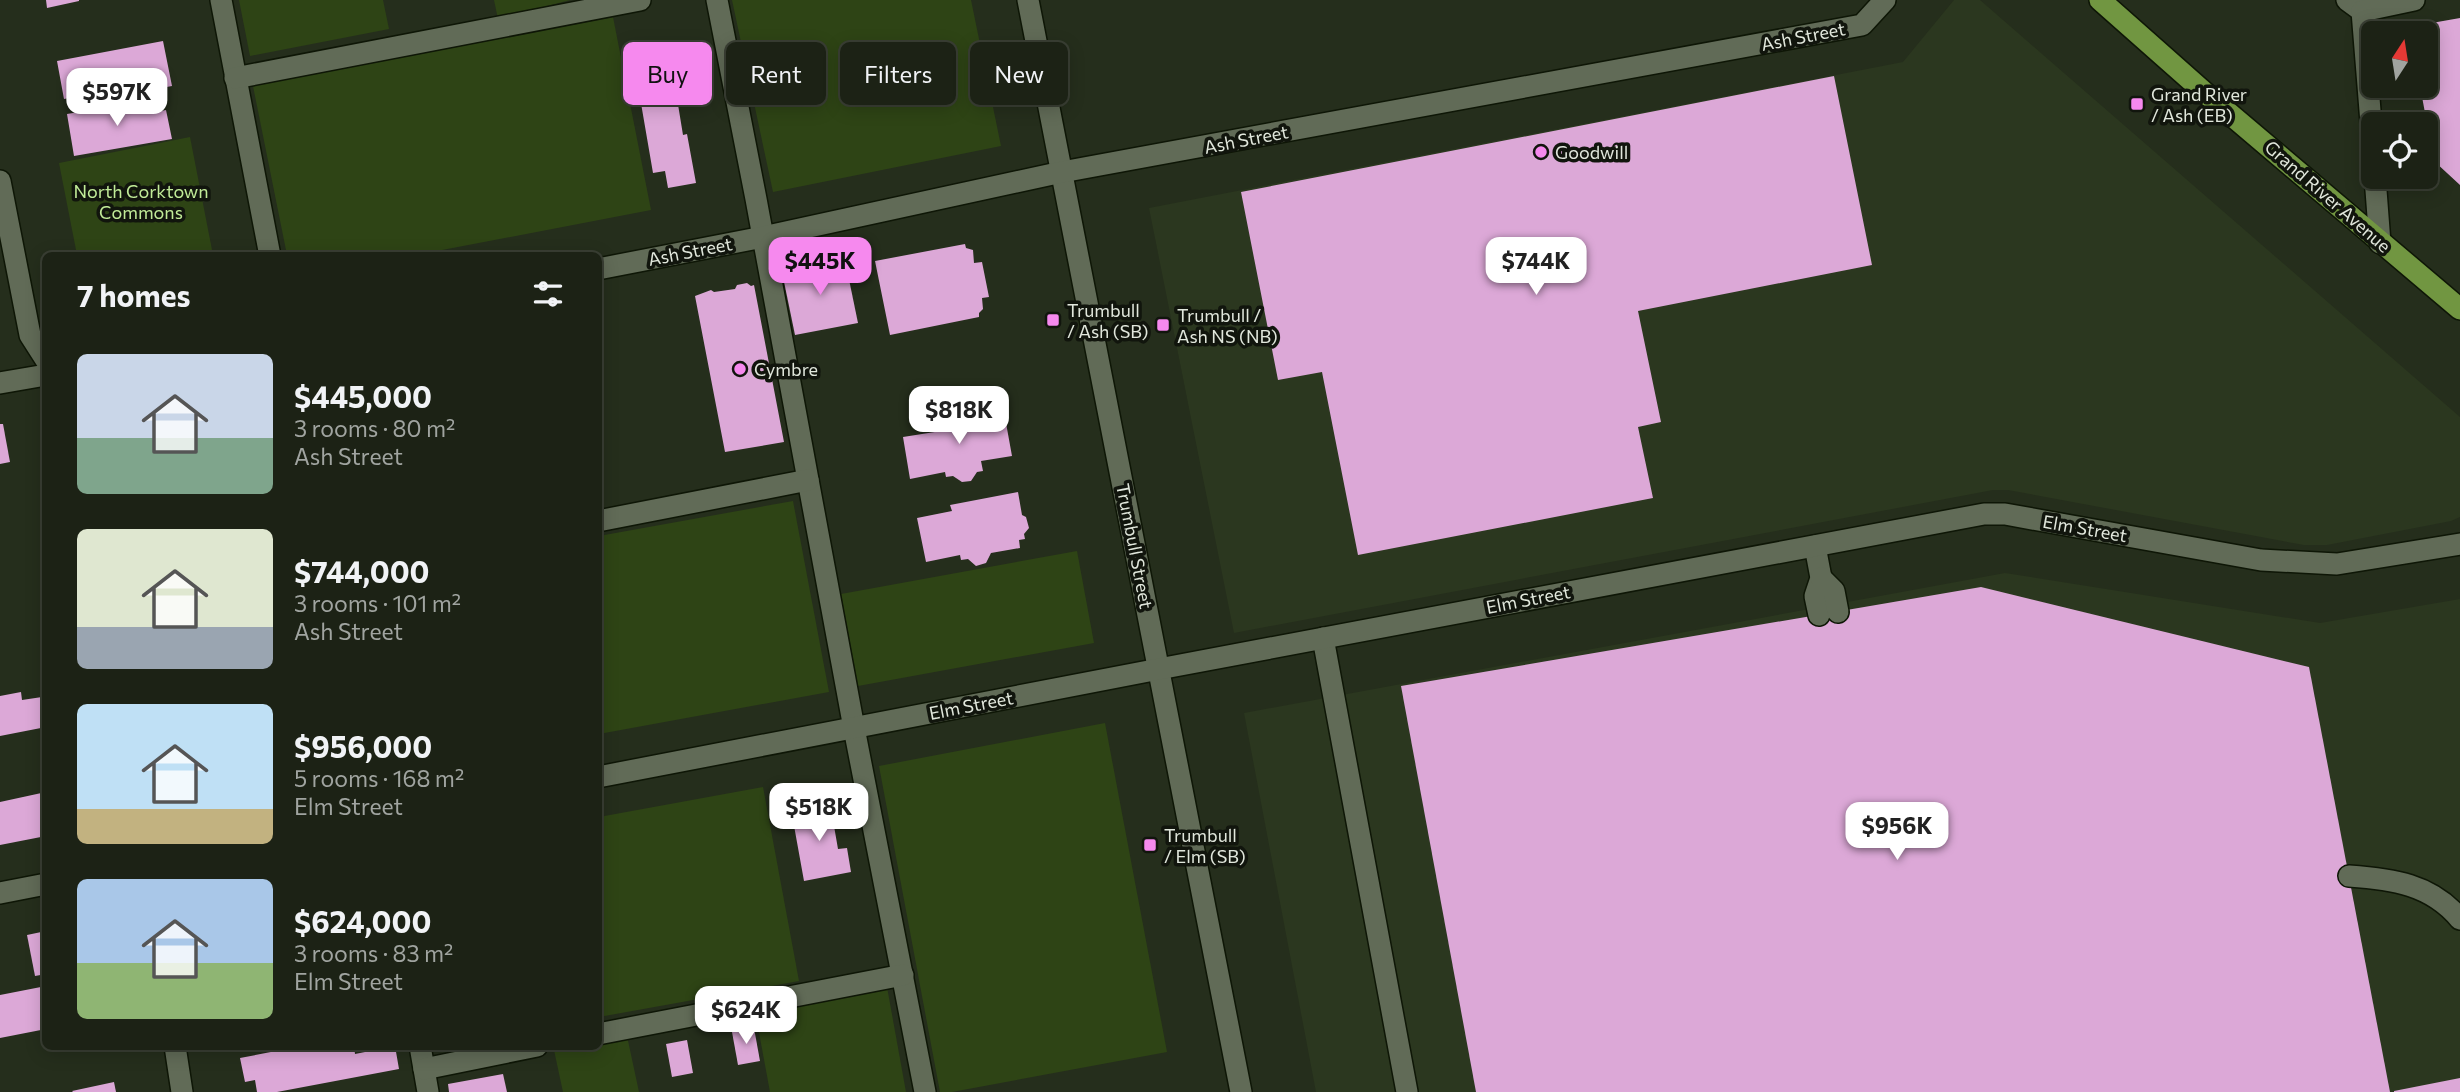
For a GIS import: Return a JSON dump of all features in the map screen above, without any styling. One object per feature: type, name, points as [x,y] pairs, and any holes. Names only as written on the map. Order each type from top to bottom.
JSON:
[{"type":"main road","name":"Grand River Avenue","points":[[2100,0],[2460,309]]},
{"type":"street","points":[[220,0],[269,252]]},
{"type":"street","points":[[235,78],[640,0]]},
{"type":"street","points":[[716,0],[925,1092]]},
{"type":"street","name":"Trumbull Street","points":[[1028,0],[1241,1092]]},
{"type":"street","name":"Ash Street","points":[[602,268],[1062,173],[1862,25],[1885,0]]},
{"type":"street","points":[[2368,112],[2354,5],[2414,0]]},
{"type":"street","points":[[0,181],[30,335],[42,354]]},
{"type":"street","points":[[2376,189],[2381,243]]},
{"type":"street","points":[[0,383],[42,376]]},
{"type":"street","points":[[602,520],[808,480]]},
{"type":"street","name":"Elm Street","points":[[602,776],[1984,514],[2005,514],[2261,559],[2337,564],[2460,544]]},
{"type":"street","points":[[1815,546],[1821,578],[1815,596],[1829,613]]},
{"type":"street","points":[[1323,638],[1407,1092]]},
{"type":"street","points":[[2349,876],[2391,879],[2418,887],[2453,910],[2460,919]]},
{"type":"street","points":[[0,893],[42,885]]},
{"type":"street","points":[[602,1033],[903,975]]},
{"type":"street","points":[[175,1050],[183,1092]]},
{"type":"street","points":[[421,1050],[428,1092]]},
{"type":"street","points":[[424,1069],[517,1050]]},
{"type":"shaded area","points":[[1954,0],[1980,0],[2460,417],[2460,517],[2327,545],[2304,545],[2008,490],[1993,490],[1234,633],[1149,208],[1903,62]]},
{"type":"shaded area","points":[[2005,573],[2320,623],[2460,599],[2460,1092],[1316,1092],[1244,713]]},
{"type":"green space","points":[[239,0],[383,0],[389,29],[250,56]]},
{"type":"green space","points":[[494,0],[570,0],[498,19]]},
{"type":"green space","points":[[732,0],[971,0],[980,42],[970,42],[970,105],[993,105],[1001,146],[773,192],[754,105],[826,105],[826,42],[741,42]]},
{"type":"green space","points":[[613,17],[623,68],[623,105],[630,105],[651,210],[432,252],[286,252],[253,86]]},
{"type":"green space","name":"North Corktown Commons","points":[[190,137],[212,252],[76,252],[59,163]]},
{"type":"green space","points":[[793,501],[829,692],[602,733],[602,535]]},
{"type":"green space","points":[[1077,551],[1094,643],[858,686],[841,594]]},
{"type":"green space","points":[[1105,723],[1167,1052],[940,1092],[879,766]]},
{"type":"green space","points":[[763,787],[799,981],[602,1016],[602,816]]},
{"type":"green space","points":[[887,987],[906,1092],[770,1092],[755,1011]]},
{"type":"green space","points":[[627,1036],[639,1092],[563,1092],[554,1050],[602,1050],[602,1041]]},
{"type":"building","points":[[46,0],[79,0],[79,1],[47,8]]},
{"type":"building","points":[[2460,18],[2460,185],[2438,165],[2438,112],[2425,112],[2422,98],[2438,98],[2438,22]]},
{"type":"building","points":[[163,41],[172,86],[114,97],[113,90],[64,99],[57,61]]},
{"type":"building","points":[[1834,76],[1872,265],[1638,311],[1661,422],[1638,427],[1653,498],[1358,555],[1322,372],[1278,380],[1241,192]]},
{"type":"building","points":[[142,101],[144,114],[166,110],[172,139],[74,156],[67,114]]},
{"type":"building","points":[[641,105],[678,105],[683,135],[687,134],[696,183],[668,188],[665,171],[653,173]]},
{"type":"building","points":[[965,244],[966,248],[973,250],[974,263],[982,262],[989,297],[982,298],[983,309],[979,317],[890,335],[875,261]]},
{"type":"building","points":[[845,260],[858,323],[795,335],[782,272]]},
{"type":"building","name":"Cymbre","points":[[737,285],[754,285],[784,442],[725,452],[695,296],[711,290],[714,292],[735,289]]},
{"type":"building","points":[[1000,409],[1003,424],[1006,423],[1012,456],[981,461],[983,471],[977,472],[971,481],[962,482],[953,476],[946,477],[945,472],[910,479],[903,437],[941,431],[939,419]]},
{"type":"building","points":[[0,424],[3,424],[10,462],[0,464]]},
{"type":"building","points":[[1018,492],[1022,515],[1026,517],[1029,528],[1024,534],[1025,539],[1019,540],[1020,548],[991,553],[986,563],[976,566],[968,559],[961,560],[960,555],[926,562],[917,518],[952,511],[950,505]]},
{"type":"building","points":[[1981,587],[2309,667],[2390,1092],[1476,1092],[1401,686]]},
{"type":"building","points":[[21,692],[22,700],[42,697],[42,728],[0,736],[0,696]]},
{"type":"building","points":[[42,793],[42,837],[0,845],[0,802]]},
{"type":"building","points":[[830,803],[838,849],[847,848],[851,872],[804,881],[791,809]]},
{"type":"building","points":[[42,932],[42,975],[35,976],[27,935]]},
{"type":"building","points":[[42,987],[42,1030],[0,1038],[0,995]]},
{"type":"building","points":[[754,1028],[760,1061],[738,1065],[732,1032]]},
{"type":"building","points":[[687,1040],[693,1073],[672,1077],[666,1044]]},
{"type":"building","points":[[281,1050],[354,1050],[355,1054],[396,1050],[399,1069],[277,1092],[257,1092],[255,1080],[245,1082],[240,1058]]},
{"type":"building","points":[[503,1074],[507,1092],[449,1092],[448,1084]]},
{"type":"building","points":[[2460,1078],[2460,1092],[2394,1092],[2394,1091]]},
{"type":"building","points":[[114,1082],[116,1092],[72,1091]]},
{"type":"place","name":"Grand River / Ash (EB)","points":[[2137,104]]},
{"type":"place","name":"Goodwill","points":[[1541,152]]},
{"type":"place","name":"Trumbull / Ash (SB)","points":[[1053,320]]},
{"type":"place","name":"Trumbull / Ash NS (NB)","points":[[1163,325]]},
{"type":"place","name":"Cymbre","points":[[740,369]]},
{"type":"place","name":"Trumbull / Elm (SB)","points":[[1150,845]]}]
